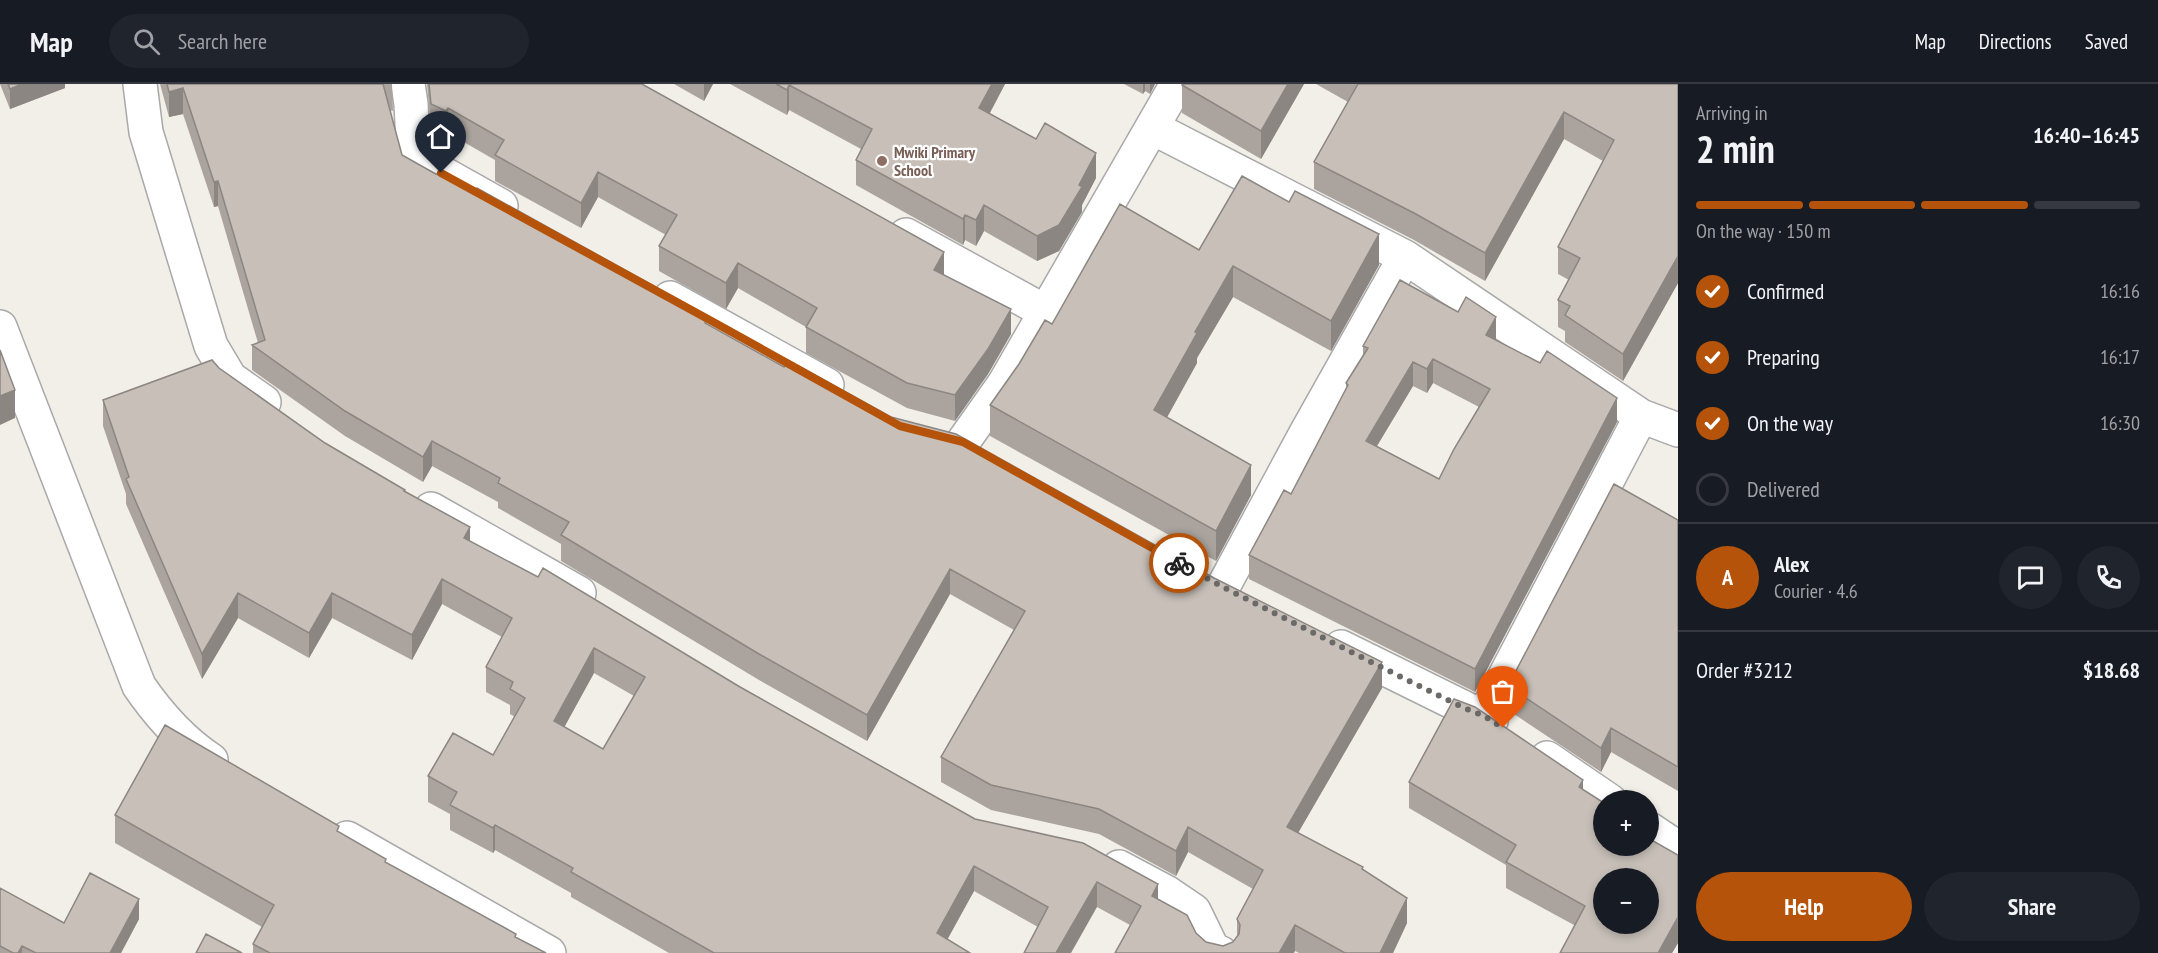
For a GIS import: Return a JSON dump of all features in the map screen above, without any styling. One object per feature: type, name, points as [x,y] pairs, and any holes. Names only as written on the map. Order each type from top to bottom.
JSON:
[{"type":"street","points":[[140,84],[146,132],[211,346],[230,378],[290,420]]},
{"type":"street","points":[[408,84],[413,143],[428,165],[528,220]]},
{"type":"street","points":[[963,442],[1004,384],[1044,311],[1177,84]]},
{"type":"street","points":[[1153,128],[1405,257],[1641,416],[1678,430]]},
{"type":"street","points":[[878,220],[1044,311]]},
{"type":"street","points":[[1254,603],[1213,581],[1306,433],[1405,257]]},
{"type":"street","points":[[644,283],[849,398]]},
{"type":"street","points":[[0,327],[139,686],[155,710],[192,748],[234,773]]},
{"type":"street","points":[[1484,716],[1641,416]]},
{"type":"street","points":[[932,434],[963,442],[994,459]]},
{"type":"street","points":[[407,495],[608,610]]},
{"type":"street","points":[[1317,635],[1484,716],[1594,790]]},
{"type":"street","points":[[326,826],[549,953]]},
{"type":"street","points":[[1659,835],[1678,848]]},
{"type":"street","points":[[1090,851],[1166,892],[1194,912],[1213,950],[1221,953]]},
{"type":"building","points":[[8,84],[22,84],[10,89]]},
{"type":"building","points":[[167,84],[383,84],[402,155],[434,173],[476,190],[477,188],[708,316],[705,323],[784,367],[788,360],[891,417],[956,434],[1214,578],[1382,662],[1287,827],[1363,867],[1362,869],[1407,898],[1380,953],[1345,953],[1295,925],[1279,953],[1115,953],[1141,906],[1097,882],[1056,953],[1024,953],[1048,907],[974,866],[937,933],[970,953],[714,953],[571,872],[573,868],[495,825],[493,828],[450,805],[457,792],[428,776],[453,733],[493,755],[525,698],[510,689],[513,682],[486,667],[512,618],[442,579],[412,635],[332,593],[309,633],[238,593],[202,654],[126,479],[129,477],[103,400],[212,360],[219,368],[325,443],[404,491],[470,527],[464,538],[538,577],[543,568],[740,687],[975,819],[1083,843],[1158,884],[1152,896],[1187,915],[1196,933],[1206,942],[1223,946],[1233,942],[1239,934],[1240,925],[1237,919],[1263,870],[1188,827],[1176,851],[1099,809],[991,785],[941,757],[1025,611],[950,569],[867,715],[759,654],[561,535],[569,522],[498,483],[500,478],[432,441],[423,457],[345,411],[252,345],[265,340],[218,181],[214,182],[183,88],[169,92]],"holes":[[[594,648],[645,677],[603,749],[554,721]]]},
{"type":"building","points":[[429,84],[642,84],[944,252],[934,270],[1011,309],[988,349],[955,395],[907,383],[806,327],[817,308],[738,263],[726,283],[659,246],[677,215],[598,172],[581,203],[495,155],[504,140],[448,108],[446,111],[431,104]]},
{"type":"building","points":[[776,84],[992,84],[979,108],[1036,139],[1045,123],[1096,153],[1079,185],[1082,187],[1059,225],[1037,236],[984,205],[976,220],[965,215],[963,219],[856,160],[872,129],[789,85],[787,90]]},
{"type":"building","points":[[1183,84],[1288,84],[1261,131]]},
{"type":"building","points":[[1358,84],[1678,84],[1678,256],[1623,354],[1565,315],[1570,306],[1558,300],[1580,258],[1558,247],[1614,140],[1564,112],[1485,253],[1414,213],[1314,162]]},
{"type":"building","points":[[1242,176],[1289,202],[1295,191],[1379,234],[1331,321],[1233,266],[1195,332],[1197,333],[1154,410],[1251,465],[1216,531],[990,405],[1019,364],[1045,320],[1052,324],[1120,204],[1199,250]]},
{"type":"building","points":[[1400,280],[1458,312],[1466,297],[1496,317],[1486,335],[1540,363],[1547,351],[1617,398],[1475,669],[1249,555],[1284,490],[1291,494],[1348,385],[1346,383],[1368,348],[1363,346]],"holes":[[[1433,359],[1490,389],[1439,479],[1366,441],[1413,362],[1427,369]]]},
{"type":"building","points":[[0,350],[15,390],[0,396]]},
{"type":"building","points":[[1614,484],[1678,520],[1678,767],[1611,728],[1601,748],[1508,686]]},
{"type":"building","points":[[1454,699],[1475,707],[1583,780],[1579,787],[1593,796],[1593,856],[1659,856],[1659,844],[1678,855],[1678,917],[1658,953],[1560,953],[1585,906],[1506,862],[1516,845],[1409,782]]},
{"type":"building","points":[[165,725],[339,826],[337,831],[386,859],[385,862],[546,953],[270,953],[253,944],[274,905],[115,815]]},
{"type":"building","points":[[90,873],[139,899],[110,953],[36,953],[22,946],[18,953],[13,953],[0,946],[0,888],[64,923]]},
{"type":"building","points":[[206,934],[242,953],[196,953]]},
{"type":"way so far","points":[[1179,563],[1383,668],[1484,716],[1503,728]]},
{"type":"place","name":"Mwiki Primary School","points":[[882,161]]},
{"type":"route","points":[[441,173],[900,426],[963,442],[1179,563]]}]
